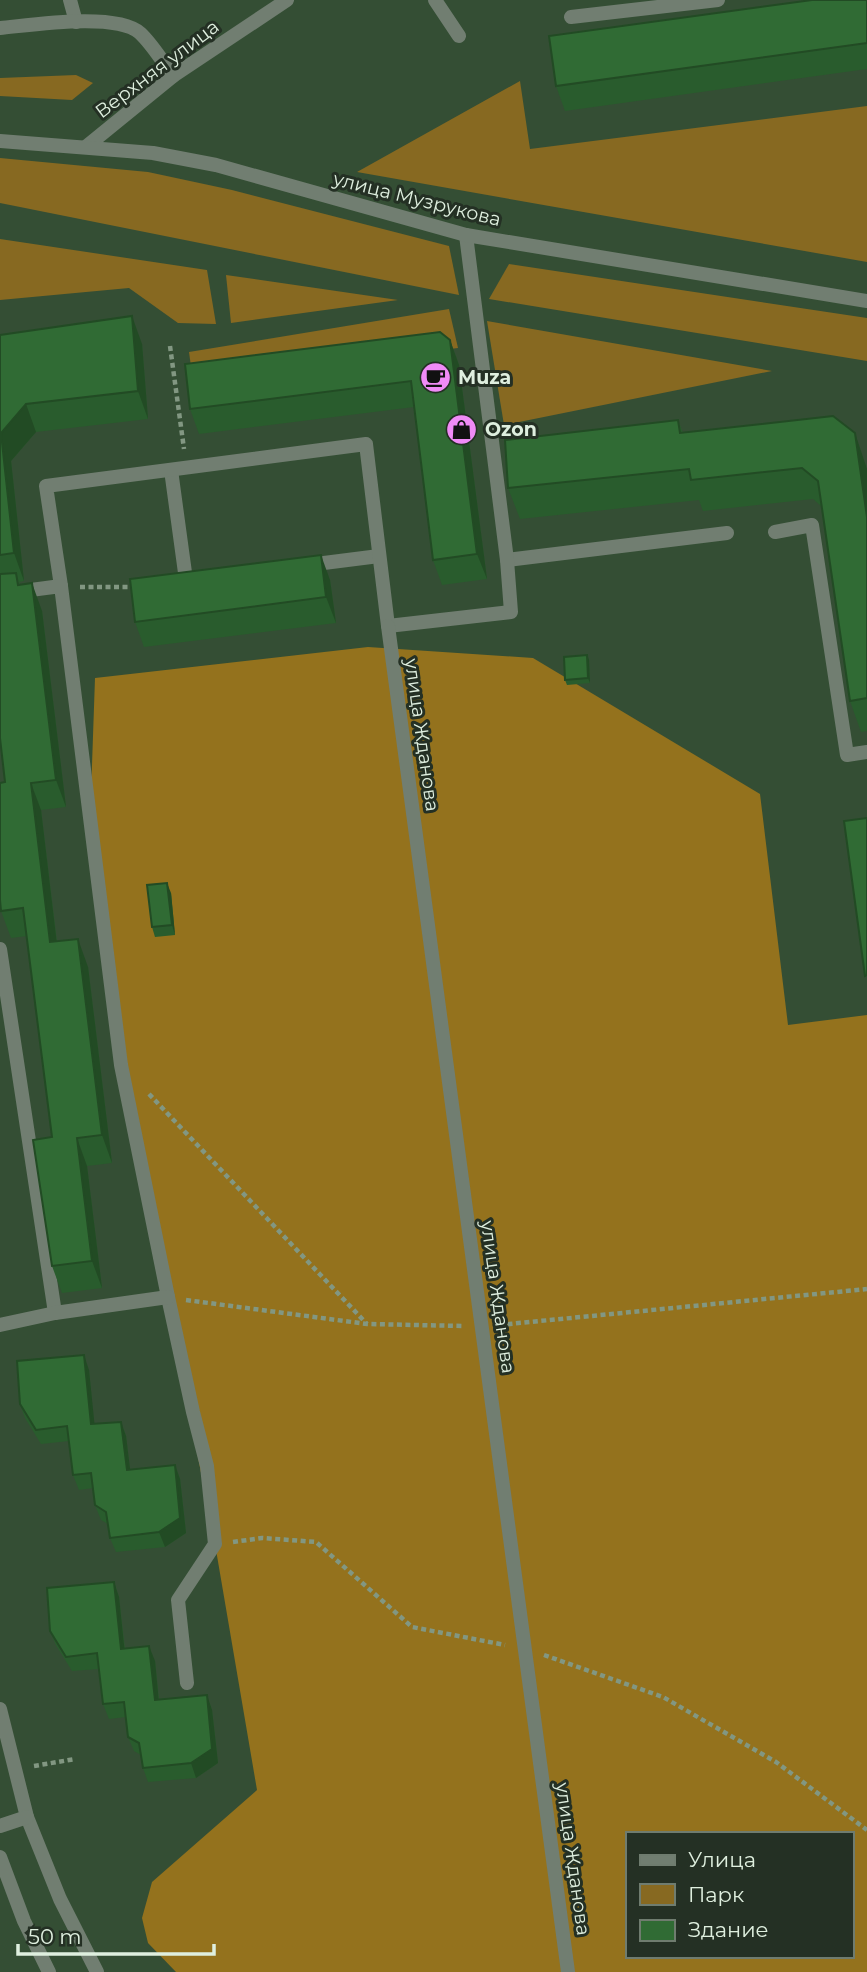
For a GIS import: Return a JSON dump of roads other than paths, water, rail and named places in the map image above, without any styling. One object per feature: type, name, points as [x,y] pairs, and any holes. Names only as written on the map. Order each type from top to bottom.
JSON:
[{"type":"street","points":[[70,0],[76,22]]},
{"type":"street","name":"Верхняя улица","points":[[87,146],[173,76],[287,0]]},
{"type":"street","points":[[435,0],[459,36]]},
{"type":"street","points":[[572,17],[718,0]]},
{"type":"street","points":[[0,28],[116,22],[139,32],[173,76]]},
{"type":"street","name":"улица Музрукова","points":[[0,141],[153,153],[216,165],[466,235],[867,301]]},
{"type":"street","points":[[388,626],[510,612],[466,235]]},
{"type":"street","name":"улица Жданова","points":[[170,470],[366,443],[388,626],[568,1972]]},
{"type":"street","points":[[186,580],[170,470],[46,486],[121,1065],[168,1297],[207,1465],[215,1544],[178,1600],[187,1683]]},
{"type":"street","points":[[775,532],[812,525],[847,755],[867,752]]},
{"type":"street","points":[[506,560],[727,533]]},
{"type":"street","points":[[296,566],[379,556]]},
{"type":"street","points":[[0,594],[61,586]]},
{"type":"street","points":[[0,949],[55,1313]]},
{"type":"street","points":[[0,1325],[55,1313],[168,1297]]},
{"type":"street","points":[[0,1709],[27,1817],[60,1899],[97,1972]]},
{"type":"street","points":[[0,1826],[27,1817]]},
{"type":"street","points":[[0,1857],[24,1921],[49,1972]]},
{"type":"place","name":"Muza","points":[[435,377]]},
{"type":"place","name":"Ozon","points":[[462,429]]}]
